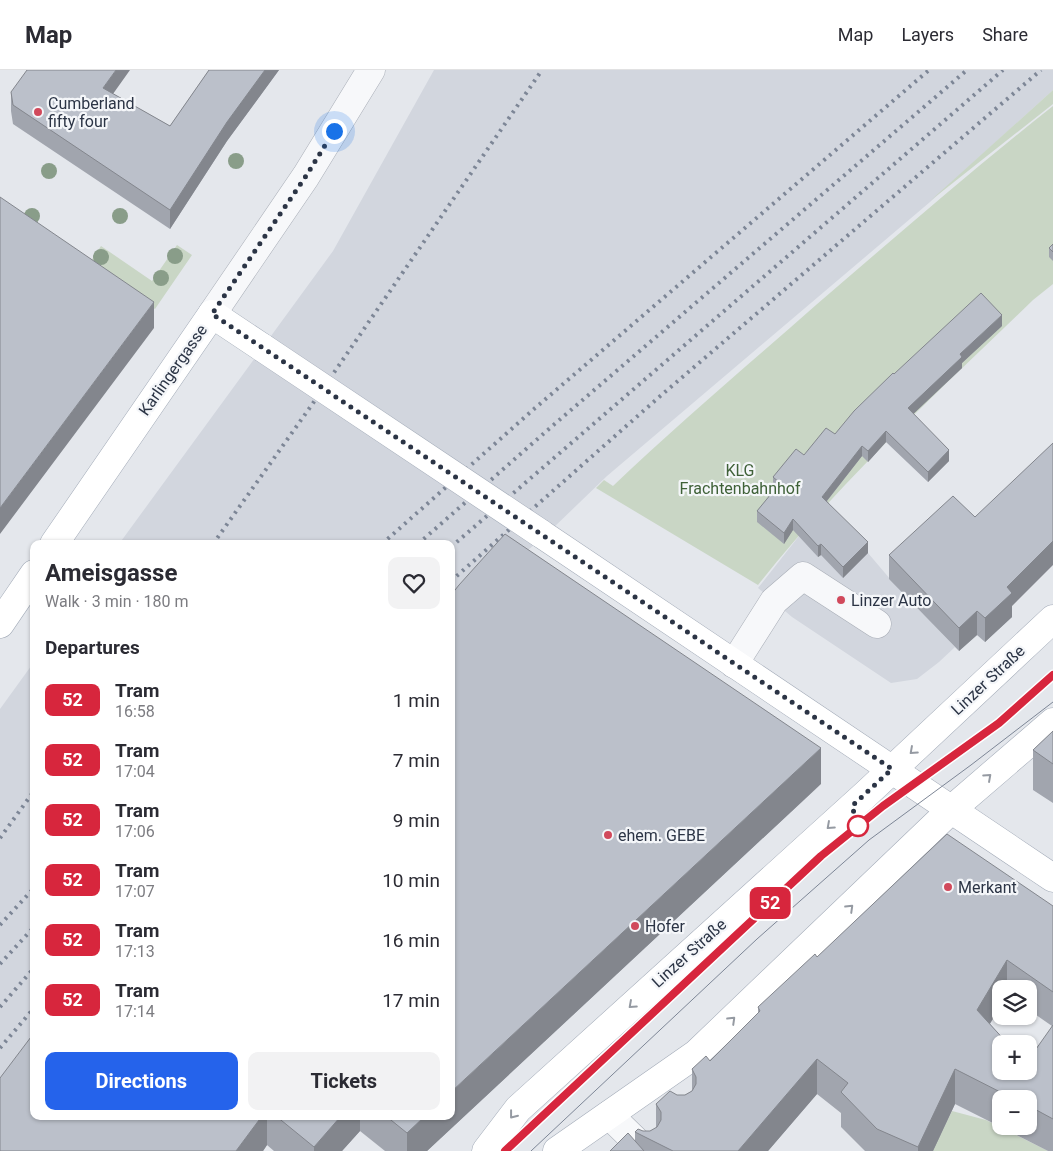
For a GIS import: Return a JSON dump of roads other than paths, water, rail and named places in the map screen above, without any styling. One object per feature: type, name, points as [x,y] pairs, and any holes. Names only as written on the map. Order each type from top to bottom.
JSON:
[{"type":"main road","points":[[212,314],[1053,878]]},
{"type":"main road","name":"Karlingergasse","points":[[57,540],[212,314]]},
{"type":"main road","points":[[0,624],[30,580]]},
{"type":"main road","name":"Linzer Straße","points":[[486,1151],[518,1109],[892,769],[1053,619]]},
{"type":"main road","points":[[557,1151],[608,1115],[660,1094],[696,1054],[952,809],[1053,722]]},
{"type":"street","name":"Karlingergasse","points":[[212,314],[306,176],[372,70]]},
{"type":"street","points":[[734,664],[774,601],[804,576],[876,624]]},
{"type":"street","points":[[608,1115],[646,1151]]},
{"type":"tram line","points":[[505,1151],[821,856],[883,806],[999,723],[1053,675]]},
{"type":"tram line","name":"52","points":[[505,1151],[821,856],[883,806],[999,723],[1053,675]]},
{"type":"tram line","points":[[531,1151],[757,939],[869,840],[1053,702]]},
{"type":"railway","points":[[216,540],[311,406],[542,70]]},
{"type":"railway","points":[[387,540],[534,409],[929,70]]},
{"type":"railway","points":[[423,540],[967,70]]},
{"type":"railway","points":[[455,544],[1003,70]]},
{"type":"railway","points":[[455,577],[658,398],[1041,70]]},
{"type":"railway","points":[[0,838],[30,797]]},
{"type":"railway","points":[[0,925],[30,892]]},
{"type":"railway","points":[[0,964],[30,931]]},
{"type":"railway","points":[[0,1007],[30,973]]},
{"type":"railway","points":[[0,1048],[30,1013]]},
{"type":"place","name":"Cumberland fifty four","points":[[38,112]]},
{"type":"place","name":"Linzer Auto","points":[[841,600]]},
{"type":"place","name":"ehem. GEBE","points":[[608,835]]},
{"type":"place","name":"Merkant","points":[[948,887]]},
{"type":"place","name":"Hofer","points":[[635,926]]},
{"type":"park label","name":"KLG Frachtenbahnhof","points":[[740,479]]}]
